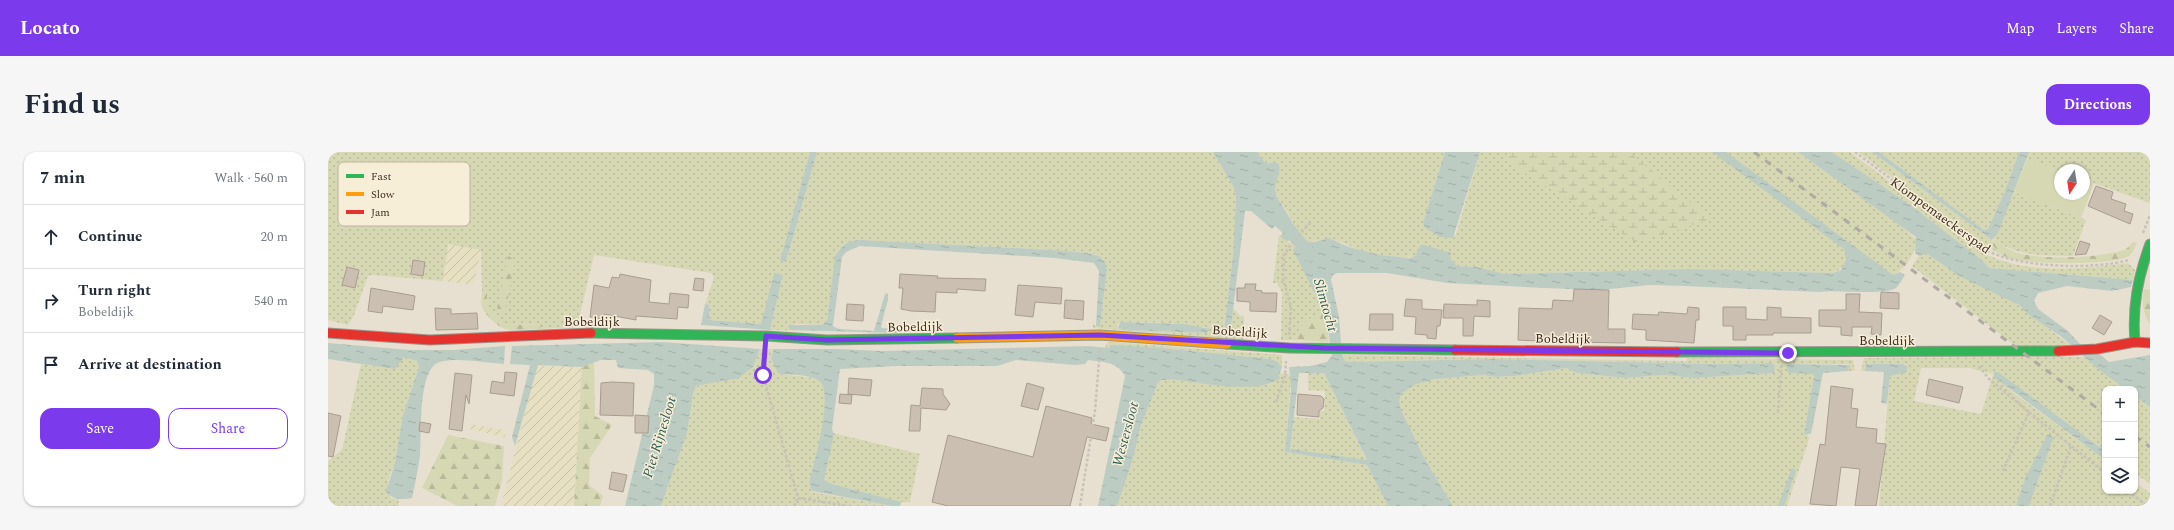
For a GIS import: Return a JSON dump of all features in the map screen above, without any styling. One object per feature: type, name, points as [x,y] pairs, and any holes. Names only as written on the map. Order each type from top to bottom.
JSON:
[{"type":"street","points":[[2135,342],[2133,315],[2134,291],[2150,244]]},
{"type":"street","name":"Bobeldijk","points":[[328,333],[430,340],[565,333],[766,336],[827,340],[1100,335],[1348,349],[1966,352],[2074,351],[2097,349],[2135,342],[2150,343]]},
{"type":"path","name":"Klompemaeckerspad","points":[[1855,152],[1986,250],[2004,258],[2069,265],[2099,264],[2129,260]]},
{"type":"path","points":[[1290,332],[1291,307],[1283,279],[1284,256],[1291,244],[1311,222]]},
{"type":"path","points":[[1080,506],[1099,371],[1100,335]]},
{"type":"path","points":[[766,336],[763,375],[798,498],[794,506]]},
{"type":"path","points":[[1966,352],[1989,380],[2102,471]]},
{"type":"path","points":[[1276,402],[1285,376],[1286,364]]},
{"type":"path","points":[[1778,413],[1781,374]]},
{"type":"path","points":[[2003,471],[2029,412]]},
{"type":"path","points":[[2050,506],[2071,446]]},
{"type":"path","points":[[2132,494],[2147,506]]},
{"type":"path","points":[[798,498],[848,506]]},
{"type":"shaded area","points":[[448,243],[481,250],[474,285],[443,281]]},
{"type":"shaded area","points":[[537,365],[582,367],[574,506],[501,506]]},
{"type":"shaded area","points":[[470,424],[505,430],[505,437],[470,429]]},
{"type":"green space","points":[[328,152],[810,152],[780,261],[786,262],[817,152],[1213,152],[1233,186],[1236,197],[1233,255],[1224,331],[1230,334],[1233,308],[1240,316],[1244,316],[1243,340],[1093,328],[1093,324],[1098,328],[1100,326],[1107,270],[1106,266],[1095,254],[1052,250],[862,240],[843,246],[838,251],[834,266],[827,321],[822,325],[795,324],[791,330],[832,331],[770,330],[783,275],[774,273],[761,324],[709,320],[709,305],[705,304],[714,277],[711,273],[594,255],[577,327],[539,329],[541,324],[504,325],[487,307],[487,291],[482,293],[481,250],[448,244],[443,281],[372,275],[368,276],[354,315],[348,325],[328,320]],"holes":[[[1120,322],[1171,323],[1208,328],[1206,333],[1124,330],[1118,328],[1117,325]]]},
{"type":"green space","points":[[1257,152],[1445,152],[1423,224],[1453,238],[1456,234],[1480,152],[1798,152],[1899,224],[1917,240],[1914,250],[1906,265],[1893,275],[1844,249],[1846,257],[1844,264],[1840,269],[1833,273],[1689,269],[1505,274],[1477,267],[1457,266],[1450,258],[1384,256],[1362,251],[1331,239],[1310,242],[1301,241],[1293,236],[1294,230],[1291,218],[1276,194],[1275,183],[1280,167],[1273,162],[1265,163]]},
{"type":"green space","points":[[1508,152],[1629,152],[1711,219],[1637,243],[1504,160]]},
{"type":"green space","points":[[1832,152],[1850,152],[1986,254],[2002,261],[2037,268],[2056,269],[2128,263],[2135,270],[2133,280],[1989,268],[1982,260],[1909,204]]},
{"type":"green space","points":[[1858,152],[1872,152],[1992,240],[2004,256],[1982,244]]},
{"type":"green space","points":[[1879,152],[2019,152],[2005,191],[1988,229],[1984,230]]},
{"type":"green space","points":[[2029,152],[2150,152],[2150,203],[2090,182],[2090,164],[2054,164],[2054,169],[2027,159]]},
{"type":"green space","points":[[2027,159],[2054,169],[2054,200],[2088,200],[2081,218],[2014,192]]},
{"type":"green space","points":[[2090,182],[2094,183],[2090,194]]},
{"type":"green space","points":[[2014,192],[2086,220],[2073,256],[2041,255],[2022,252],[2013,250],[1994,239]]},
{"type":"green space","points":[[1279,235],[1294,246],[1293,250],[1314,288],[1323,314],[1317,315],[1305,322],[1294,340],[1281,340],[1282,293],[1277,283],[1273,283]]},
{"type":"green space","points":[[1994,239],[2018,253],[2042,257],[2101,255],[2114,253],[2125,249],[2133,242],[2137,243],[2129,256],[2120,259],[2087,263],[2047,263],[2014,259],[2004,256],[1991,244]]},
{"type":"green space","points":[[1926,253],[1959,276],[2010,299],[2070,345],[2017,347],[1912,266],[1919,256]]},
{"type":"green space","points":[[508,256],[515,260],[505,312],[497,311]]},
{"type":"green space","points":[[2144,289],[2150,290],[2150,324],[2143,307]]},
{"type":"green space","points":[[487,291],[487,307],[504,325],[542,324],[539,329],[511,330],[499,326],[482,308],[482,293]]},
{"type":"green space","points":[[1323,314],[1329,342],[1294,340],[1305,322],[1312,317]]},
{"type":"green space","points":[[1111,342],[1282,355],[1282,367],[1278,362],[1271,359],[1163,348],[1105,348],[1107,343]]},
{"type":"green space","points":[[760,349],[774,349],[771,359],[775,367],[782,372],[789,375],[813,378],[819,381],[823,387],[825,407],[821,434],[809,483],[812,492],[892,506],[661,506],[687,433],[693,394],[696,386],[722,381],[753,367]]},
{"type":"green space","points":[[1342,355],[1687,361],[1687,358],[1853,360],[1855,371],[1848,371],[1850,365],[1848,364],[1789,364],[1786,366],[1788,373],[1812,374],[1814,379],[1804,433],[1808,434],[1809,439],[1787,506],[1453,506],[1426,461],[1398,401],[1401,394],[1414,385],[1435,379],[1484,375],[1495,377],[1514,376],[1566,368],[1577,373],[1625,378],[1664,375],[1693,378],[1774,373],[1775,366],[1772,363],[1717,364],[1490,359],[1350,362],[1345,361]]},
{"type":"green space","points":[[404,357],[417,360],[419,367],[403,415],[395,462],[388,481],[391,498],[399,500],[398,506],[328,506],[328,461],[342,450],[361,364],[378,367],[389,366]]},
{"type":"green space","points":[[2084,357],[2121,386],[2102,386],[2102,449],[1998,372],[1993,373],[2012,392],[2102,458],[2102,494],[2138,494],[2138,484],[2150,493],[2150,506],[2029,506],[2053,439],[2047,435],[2026,476],[2016,506],[1879,506],[1890,376],[1907,372],[1906,364],[1866,364],[1865,371],[1861,371],[1864,358]],"holes":[[[1921,368],[1970,368],[1993,374],[1981,414],[1914,401]]]},
{"type":"green space","points":[[594,362],[595,416],[612,425],[590,458],[589,485],[603,496],[600,506],[574,506],[582,367]]},
{"type":"green space","points":[[1281,373],[1288,374],[1291,379],[1285,452],[1367,465],[1388,506],[1117,506],[1133,459],[1141,426],[1158,382],[1168,379],[1216,385],[1267,385],[1273,383]]},
{"type":"green space","points":[[1308,373],[1324,373],[1367,461],[1290,449],[1293,417],[1320,419],[1320,411],[1324,411],[1325,391],[1308,390]]},
{"type":"green space","points":[[2138,398],[2150,407],[2150,484],[2138,475]]},
{"type":"green space","points":[[833,433],[920,454],[910,502],[901,502],[900,506],[900,502],[832,484],[824,480]]},
{"type":"green space","points":[[448,435],[504,446],[502,480],[495,506],[458,506],[422,488]]},
{"type":"water","points":[[810,152],[817,152],[786,262],[780,261]]},
{"type":"water","points":[[1213,152],[1257,152],[1265,163],[1276,162],[1280,167],[1275,188],[1277,197],[1291,220],[1295,233],[1289,241],[1286,241],[1280,236],[1283,233],[1275,226],[1272,229],[1251,211],[1245,211],[1230,335],[1226,334],[1224,331],[1233,255],[1236,197],[1233,186]]},
{"type":"water","points":[[1445,152],[1480,152],[1453,238],[1440,237],[1425,228],[1423,223]]},
{"type":"water","points":[[1712,152],[1726,152],[1893,275],[1900,272],[1905,275],[1899,285],[1896,288],[1881,292],[1819,292],[1650,285],[1600,290],[1447,283],[1387,273],[1337,273],[1333,275],[1331,279],[1339,317],[1342,355],[1345,361],[1490,359],[1717,364],[1772,363],[1775,366],[1774,373],[1693,378],[1664,375],[1625,378],[1577,373],[1566,368],[1514,376],[1495,377],[1484,375],[1435,379],[1414,385],[1401,394],[1399,401],[1401,410],[1426,461],[1453,506],[1388,506],[1367,465],[1285,452],[1291,388],[1289,367],[1310,366],[1327,362],[1332,355],[1325,319],[1313,289],[1293,250],[1298,241],[1314,242],[1329,238],[1349,247],[1379,255],[1410,258],[1415,256],[1420,246],[1424,245],[1451,253],[1450,258],[1457,266],[1477,267],[1505,274],[1689,269],[1833,273],[1841,270],[1846,260],[1844,249]],"holes":[[[1299,373],[1324,373],[1367,460],[1290,449]]]},
{"type":"water","points":[[1798,152],[1832,152],[1909,204],[1982,260],[1989,268],[2133,280],[2131,287],[2112,291],[2067,286],[2038,293],[2034,301],[2038,309],[2068,331],[2080,344],[2102,356],[2109,362],[2150,355],[2150,407],[2138,398],[2138,386],[2121,386],[2098,369],[2063,338],[2029,315],[2019,305],[1959,276],[1926,253],[1919,256],[1915,253],[1916,237]]},
{"type":"water","points":[[1872,152],[1879,152],[1984,230],[1988,229],[2005,191],[2019,152],[2029,152],[1998,233],[1992,240]]},
{"type":"water","points":[[862,240],[1052,250],[1087,253],[1099,256],[1105,262],[1107,270],[1100,326],[1096,326],[1099,271],[1094,263],[1055,258],[860,246],[846,252],[842,257],[833,326],[839,329],[874,331],[885,294],[888,293],[888,300],[881,326],[882,328],[896,329],[897,333],[791,330],[788,327],[790,325],[822,325],[827,321],[835,257],[840,249],[849,242]]},
{"type":"water","points":[[774,273],[783,275],[770,330],[701,325],[705,304],[709,305],[709,320],[761,324]]},
{"type":"water","points":[[1120,322],[1185,324],[1210,329],[1206,333],[1124,330],[1118,328]]},
{"type":"water","name":"Piet Rijnesloot","points":[[662,342],[760,349],[753,367],[739,378],[696,386],[693,394],[687,433],[661,506],[625,506],[654,385],[654,374],[648,370],[618,368],[616,360],[601,360],[582,367],[538,365],[515,446],[512,437],[530,365],[510,364],[512,346]]},
{"type":"water","points":[[328,343],[410,350],[453,350],[505,346],[504,364],[454,360],[440,362],[433,367],[427,376],[424,389],[421,419],[420,456],[412,498],[398,499],[392,497],[386,492],[395,462],[403,415],[419,367],[417,361],[404,357],[395,369],[328,359]]},
{"type":"water","name":"Westersloot","points":[[1111,345],[1163,348],[1271,359],[1278,362],[1282,367],[1279,376],[1280,378],[1272,383],[1250,387],[1224,386],[1170,380],[1158,382],[1141,426],[1133,459],[1117,506],[1098,506],[1125,376],[1122,371],[1114,365],[1088,360],[1085,364],[1075,365],[1016,360],[997,366],[897,366],[840,369],[832,429],[834,434],[824,480],[832,484],[901,502],[900,506],[892,506],[812,491],[809,483],[824,415],[824,389],[820,382],[811,377],[778,373],[771,359],[774,349],[882,351],[1088,346],[1109,348]]},
{"type":"water","points":[[1789,364],[1850,365],[1848,371],[1823,373],[1811,434],[1804,434],[1814,376],[1812,374],[1788,373],[1786,366]]},
{"type":"water","points":[[1866,364],[1903,364],[1907,366],[1907,372],[1890,376],[1887,404],[1881,403],[1884,372],[1865,371]]},
{"type":"water","points":[[1994,372],[1998,372],[2102,449],[2102,458],[1994,377]]},
{"type":"water","points":[[2047,435],[2051,435],[2053,439],[2029,506],[2016,506],[2026,476]]},
{"type":"water","points":[[1792,468],[1796,470],[1784,506],[1778,506]]},
{"type":"building","points":[[2096,186],[2113,192],[2111,199],[2126,204],[2124,211],[2133,214],[2130,224],[2088,206]]},
{"type":"building","points":[[2080,241],[2090,244],[2086,254],[2075,255]]},
{"type":"building","points":[[413,260],[425,262],[423,276],[411,274]]},
{"type":"building","points":[[347,267],[359,270],[355,288],[342,285]]},
{"type":"building","points":[[620,274],[651,280],[649,302],[669,304],[670,293],[689,295],[688,308],[678,307],[677,319],[636,316],[636,320],[604,314],[603,319],[590,317],[594,285],[609,288],[612,277],[619,278]]},
{"type":"building","points":[[900,274],[938,276],[937,278],[986,279],[985,291],[957,289],[957,293],[936,292],[935,312],[901,309],[903,288],[899,288]]},
{"type":"building","points":[[695,278],[704,279],[703,291],[693,290]]},
{"type":"building","points":[[1245,284],[1256,284],[1255,290],[1262,291],[1262,293],[1277,293],[1276,312],[1250,311],[1250,302],[1237,301],[1237,288],[1245,288]]},
{"type":"building","points":[[1018,285],[1062,288],[1061,304],[1035,302],[1033,317],[1015,315]]},
{"type":"building","points":[[371,288],[415,296],[413,310],[383,306],[382,313],[368,311]]},
{"type":"building","points":[[1574,289],[1609,290],[1608,329],[1625,329],[1625,343],[1572,342],[1572,340],[1546,338],[1538,339],[1538,341],[1518,340],[1519,308],[1552,309],[1553,300],[1573,301]]},
{"type":"building","points":[[1881,292],[1899,293],[1899,309],[1880,308]]},
{"type":"building","points":[[1846,294],[1860,294],[1859,312],[1882,313],[1881,335],[1871,334],[1872,327],[1852,327],[1852,336],[1841,335],[1841,327],[1819,326],[1819,310],[1846,310]]},
{"type":"building","points":[[1406,299],[1422,300],[1422,309],[1442,310],[1440,326],[1437,326],[1436,339],[1427,338],[1427,335],[1415,334],[1416,317],[1404,316]]},
{"type":"building","points":[[1065,300],[1084,301],[1083,320],[1064,318]]},
{"type":"building","points":[[1477,300],[1490,301],[1490,317],[1474,316],[1473,336],[1463,336],[1463,318],[1443,318],[1444,304],[1477,305]]},
{"type":"building","points":[[847,304],[864,305],[863,321],[846,320]]},
{"type":"building","points":[[1688,307],[1699,308],[1699,320],[1696,320],[1694,343],[1646,340],[1646,330],[1632,329],[1633,314],[1658,315],[1659,312],[1687,314]]},
{"type":"building","points":[[1723,307],[1746,307],[1746,319],[1767,320],[1767,307],[1781,308],[1781,317],[1811,318],[1811,333],[1746,335],[1746,340],[1733,340],[1733,326],[1723,326]]},
{"type":"building","points":[[435,308],[451,309],[451,314],[477,313],[478,329],[436,330]]},
{"type":"building","points":[[1370,314],[1393,314],[1393,330],[1369,330]]},
{"type":"building","points":[[2100,315],[2112,322],[2104,335],[2092,328]]},
{"type":"building","points":[[505,372],[517,373],[514,396],[490,393],[492,381],[504,383]]},
{"type":"building","points":[[455,373],[472,375],[469,404],[466,395],[462,431],[449,429]]},
{"type":"building","points":[[849,378],[872,380],[870,396],[848,394]]},
{"type":"building","points":[[1929,379],[1963,387],[1959,403],[1926,395]]},
{"type":"building","points":[[601,383],[634,383],[633,416],[600,415]]},
{"type":"building","points":[[1027,383],[1044,388],[1038,410],[1021,406]]},
{"type":"building","points":[[1831,386],[1853,389],[1851,408],[1858,409],[1856,427],[1877,429],[1876,443],[1886,444],[1876,506],[1855,506],[1860,469],[1841,467],[1836,506],[1810,504],[1820,444],[1825,445]]},
{"type":"building","points":[[922,388],[943,389],[943,394],[950,404],[946,410],[921,408],[920,431],[909,431],[911,405],[920,406]]},
{"type":"building","points":[[840,394],[852,395],[851,404],[839,403]]},
{"type":"building","points":[[1298,394],[1321,396],[1324,399],[1323,408],[1319,411],[1319,417],[1297,415]]},
{"type":"building","points":[[1046,406],[1092,418],[1091,424],[1109,428],[1106,441],[1087,437],[1070,506],[948,506],[932,502],[948,435],[1033,457]]},
{"type":"building","points":[[328,413],[341,416],[333,457],[328,456]]},
{"type":"building","points":[[635,415],[649,416],[648,433],[635,433]]},
{"type":"building","points":[[420,422],[431,424],[429,433],[419,431]]},
{"type":"building","points":[[612,472],[627,475],[623,492],[609,489]]},
{"type":"waterway","name":"Slimtocht","points":[[1283,222],[1310,255]]},
{"type":"railway","points":[[1754,152],[2102,412]]},
{"type":"railway","points":[[2138,438],[2150,447]]},
{"type":"traffic: fast","points":[[2135,342],[2135,304],[2139,280],[2150,244]]},
{"type":"traffic: fast","points":[[591,333],[766,336],[827,340],[957,338]]},
{"type":"traffic: fast","points":[[1227,344],[1289,348],[1455,350]]},
{"type":"traffic: fast","points":[[1677,352],[2058,351]]},
{"type":"traffic: slow","points":[[957,338],[1100,335],[1227,344]]},
{"type":"traffic: jam","points":[[328,333],[430,340],[591,333]]},
{"type":"traffic: jam","points":[[2058,351],[2097,349],[2135,342],[2150,343]]},
{"type":"traffic: jam","points":[[1455,350],[1677,352]]},
{"type":"route","points":[[763,375],[766,336],[827,340],[1010,338],[1100,335],[1289,348],[1788,353]]}]
